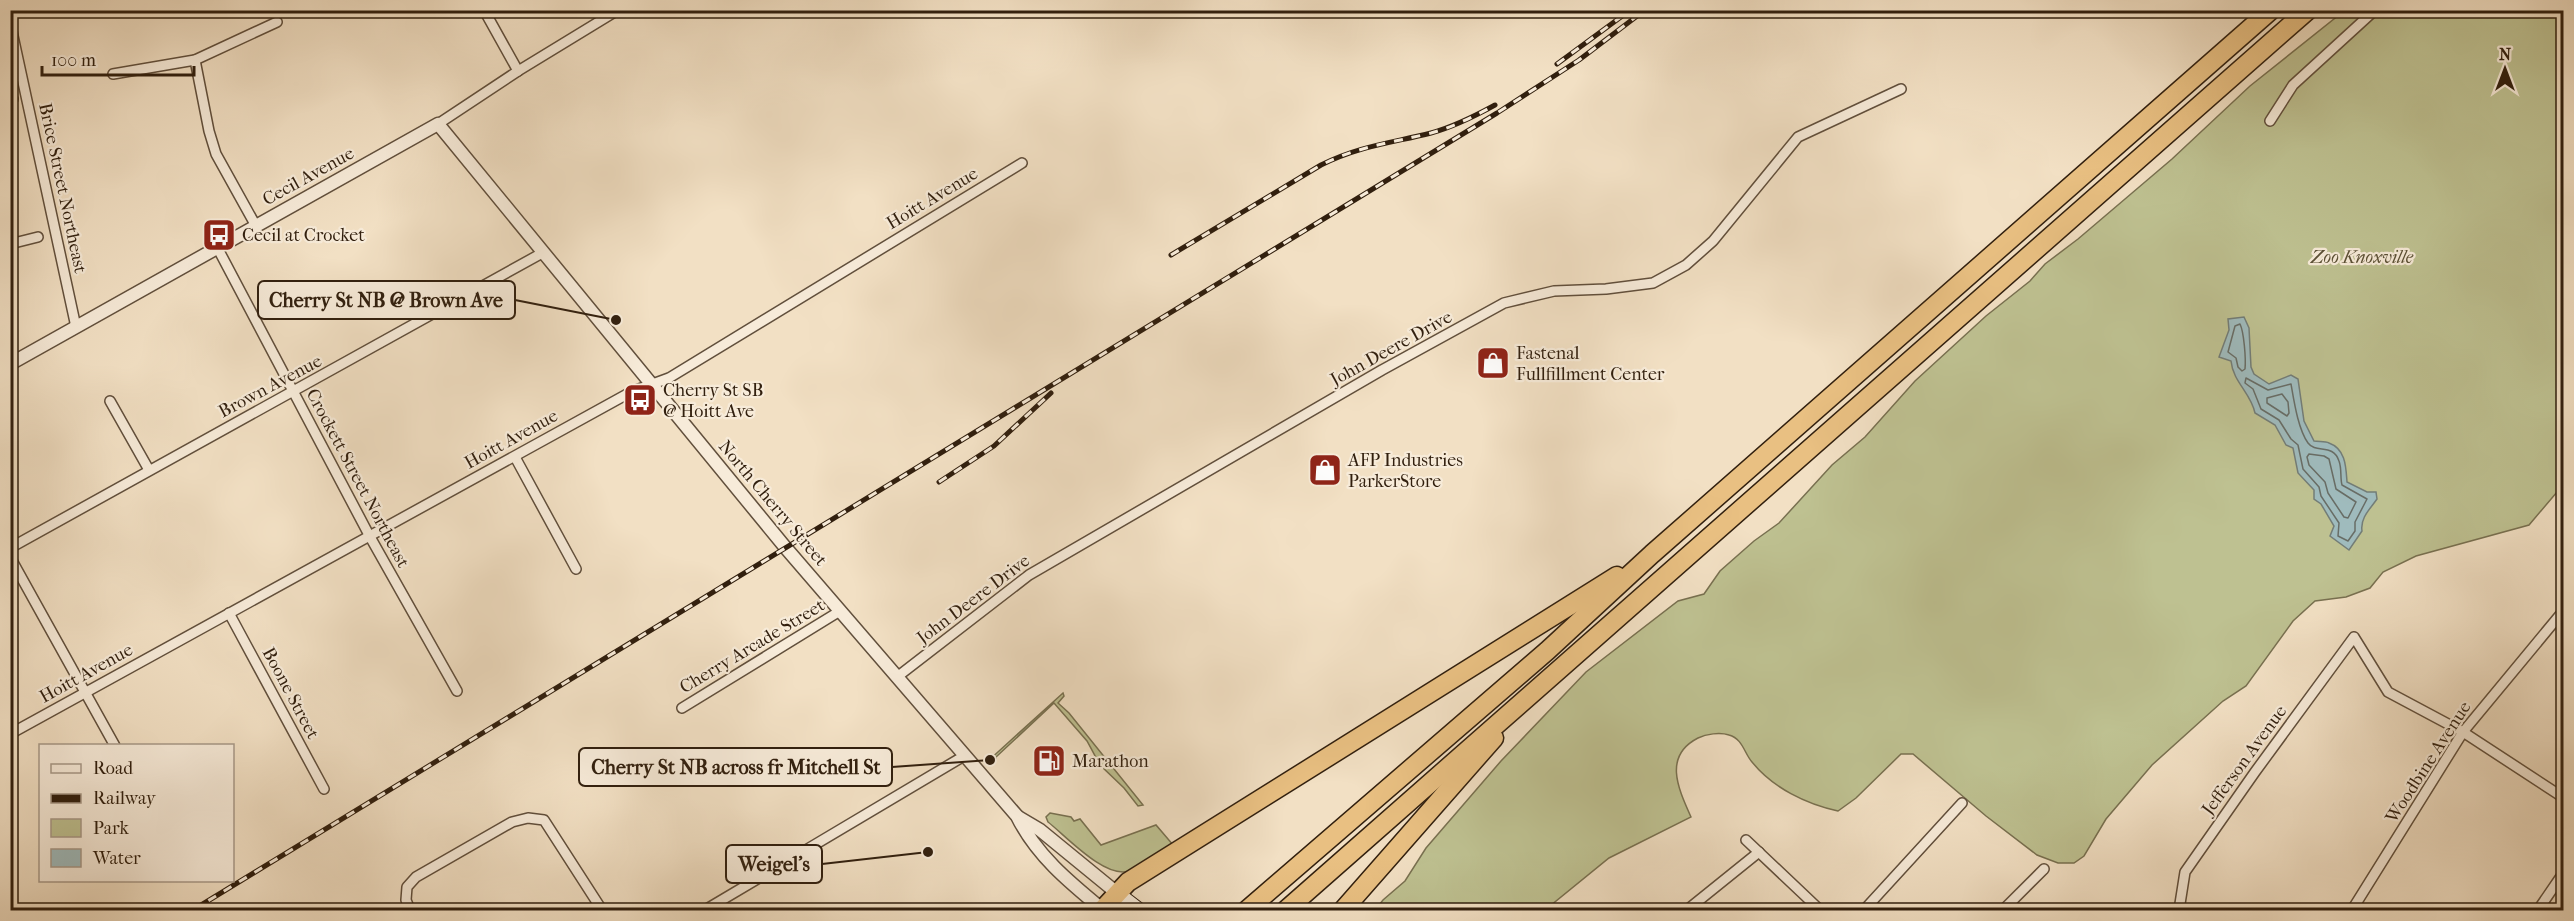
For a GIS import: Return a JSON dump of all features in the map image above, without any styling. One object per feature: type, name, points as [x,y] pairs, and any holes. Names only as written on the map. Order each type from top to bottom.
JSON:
[{"type":"highway","points":[[1247,910],[1547,651],[1652,554],[2271,10]]},
{"type":"highway","points":[[1286,910],[2307,10]]},
{"type":"highway","points":[[1103,910],[1128,882],[1652,554]]},
{"type":"highway","points":[[1343,910],[1422,822],[1537,687]]},
{"type":"main road","name":"North Cherry Street","points":[[1117,893],[1139,910]]},
{"type":"street","points":[[484,10],[518,71]]},
{"type":"street","name":"Cecil Avenue","points":[[10,364],[438,124],[518,71],[618,10]]},
{"type":"street","points":[[2270,121],[2293,85],[2375,10]]},
{"type":"street","name":"Brice Street Northeast","points":[[10,22],[76,327]]},
{"type":"street","points":[[113,74],[195,60],[277,22]]},
{"type":"street","points":[[195,60],[209,131],[216,154],[256,226]]},
{"type":"street","name":"John Deere Drive","points":[[897,677],[1029,575],[1504,303],[1554,291],[1606,290],[1653,283],[1686,265],[1713,241],[1798,137],[1901,88]]},
{"type":"street","name":"North Cherry Street","points":[[438,124],[654,384],[746,500],[1017,816],[1028,838],[1042,856],[1103,910]]},
{"type":"street","name":"Hoitt Avenue","points":[[10,734],[631,392],[669,378],[1022,163]]},
{"type":"street","points":[[10,244],[38,237]]},
{"type":"street","name":"Crockett Street Northeast","points":[[217,247],[369,535],[457,691]]},
{"type":"street","name":"Brown Avenue","points":[[10,548],[149,470],[294,393],[544,252]]},
{"type":"street","points":[[110,401],[149,470]]},
{"type":"street","points":[[515,456],[576,569]]},
{"type":"street","points":[[10,558],[114,744]]},
{"type":"street","name":"Woodbine Avenue","points":[[2352,910],[2463,732],[2564,610]]},
{"type":"street","name":"Cherry Arcade Street","points":[[682,708],[840,611]]},
{"type":"street","name":"Boone Street","points":[[229,613],[324,789]]},
{"type":"street","name":"Jefferson Avenue","points":[[2179,910],[2185,872],[2354,637],[2388,692],[2463,732]]},
{"type":"street","points":[[2463,732],[2564,798]]},
{"type":"street","points":[[705,910],[964,756]]},
{"type":"street","points":[[1864,910],[1962,803]]},
{"type":"street","name":"North Cherry Street","points":[[1017,816],[1040,830],[1117,893]]},
{"type":"street","points":[[410,910],[406,900],[407,887],[416,877],[512,822],[528,818],[544,820],[602,910]]},
{"type":"street","points":[[1746,840],[1820,910]]},
{"type":"street","points":[[1688,910],[1759,852]]},
{"type":"street","points":[[2002,910],[2044,869]]},
{"type":"street","points":[[2538,910],[2564,872]]},
{"type":"green space","name":"Zoo Knoxville","points":[[2344,11],[2563,11],[2563,485],[2529,525],[2416,556],[2383,572],[2370,588],[2346,597],[2315,601],[2293,621],[2246,686],[2223,701],[2152,765],[2106,819],[2084,856],[2074,863],[2058,863],[2037,855],[1986,816],[1913,754],[1901,754],[1856,798],[1838,811],[1814,804],[1780,787],[1760,771],[1734,737],[1717,734],[1698,738],[1687,745],[1677,763],[1678,784],[1691,817],[1609,858],[1545,910],[1375,910],[1405,881],[1426,848],[1501,761],[1586,672],[1678,601],[1704,594],[1720,571],[1754,541],[1779,523],[1832,465],[1865,437],[1915,381],[1986,316],[2172,159],[2250,86]]},
{"type":"green space","points":[[1063,693],[1064,696],[1058,703],[1069,713],[1143,805],[1138,806],[1124,788],[1100,765],[1087,741],[1054,703],[996,757],[995,763],[990,764],[988,761]]},
{"type":"green space","points":[[1050,813],[1071,817],[1074,821],[1080,819],[1101,845],[1156,825],[1174,846],[1135,869],[1119,872],[1098,863],[1075,846],[1048,822],[1046,817]]},
{"type":"water","points":[[2244,317],[2249,328],[2251,367],[2254,374],[2269,384],[2291,375],[2298,379],[2304,421],[2314,441],[2327,442],[2339,450],[2344,460],[2347,482],[2367,492],[2376,492],[2377,499],[2366,514],[2362,531],[2349,550],[2330,536],[2334,526],[2321,504],[2314,499],[2314,490],[2298,473],[2293,448],[2286,445],[2275,425],[2255,413],[2250,399],[2235,375],[2231,361],[2219,357],[2229,330],[2228,319]]},
{"type":"railway","points":[[193,910],[1497,113],[1579,60],[1645,10]]},
{"type":"railway","points":[[1557,64],[1629,11]]},
{"type":"railway","points":[[1171,255],[1321,165],[1362,149],[1439,131],[1495,105]]},
{"type":"railway","points":[[939,482],[994,446],[1051,393]]},
{"type":"place","name":"Cecil at Crocket","points":[[219,235]]},
{"type":"place","name":"Cherry St NB @ Brown Ave","points":[[616,320]]},
{"type":"place","name":"Fastenal Fullfillment Center","points":[[1493,363]]},
{"type":"place","name":"Cherry St SB @ Hoitt Ave","points":[[640,400]]},
{"type":"place","name":"AFP Industries ParkerStore","points":[[1325,470]]},
{"type":"place","name":"Cherry St NB across fr Mitchell St","points":[[990,760]]},
{"type":"place","name":"Marathon","points":[[1049,761]]},
{"type":"place","name":"Weigel's","points":[[928,852]]}]
